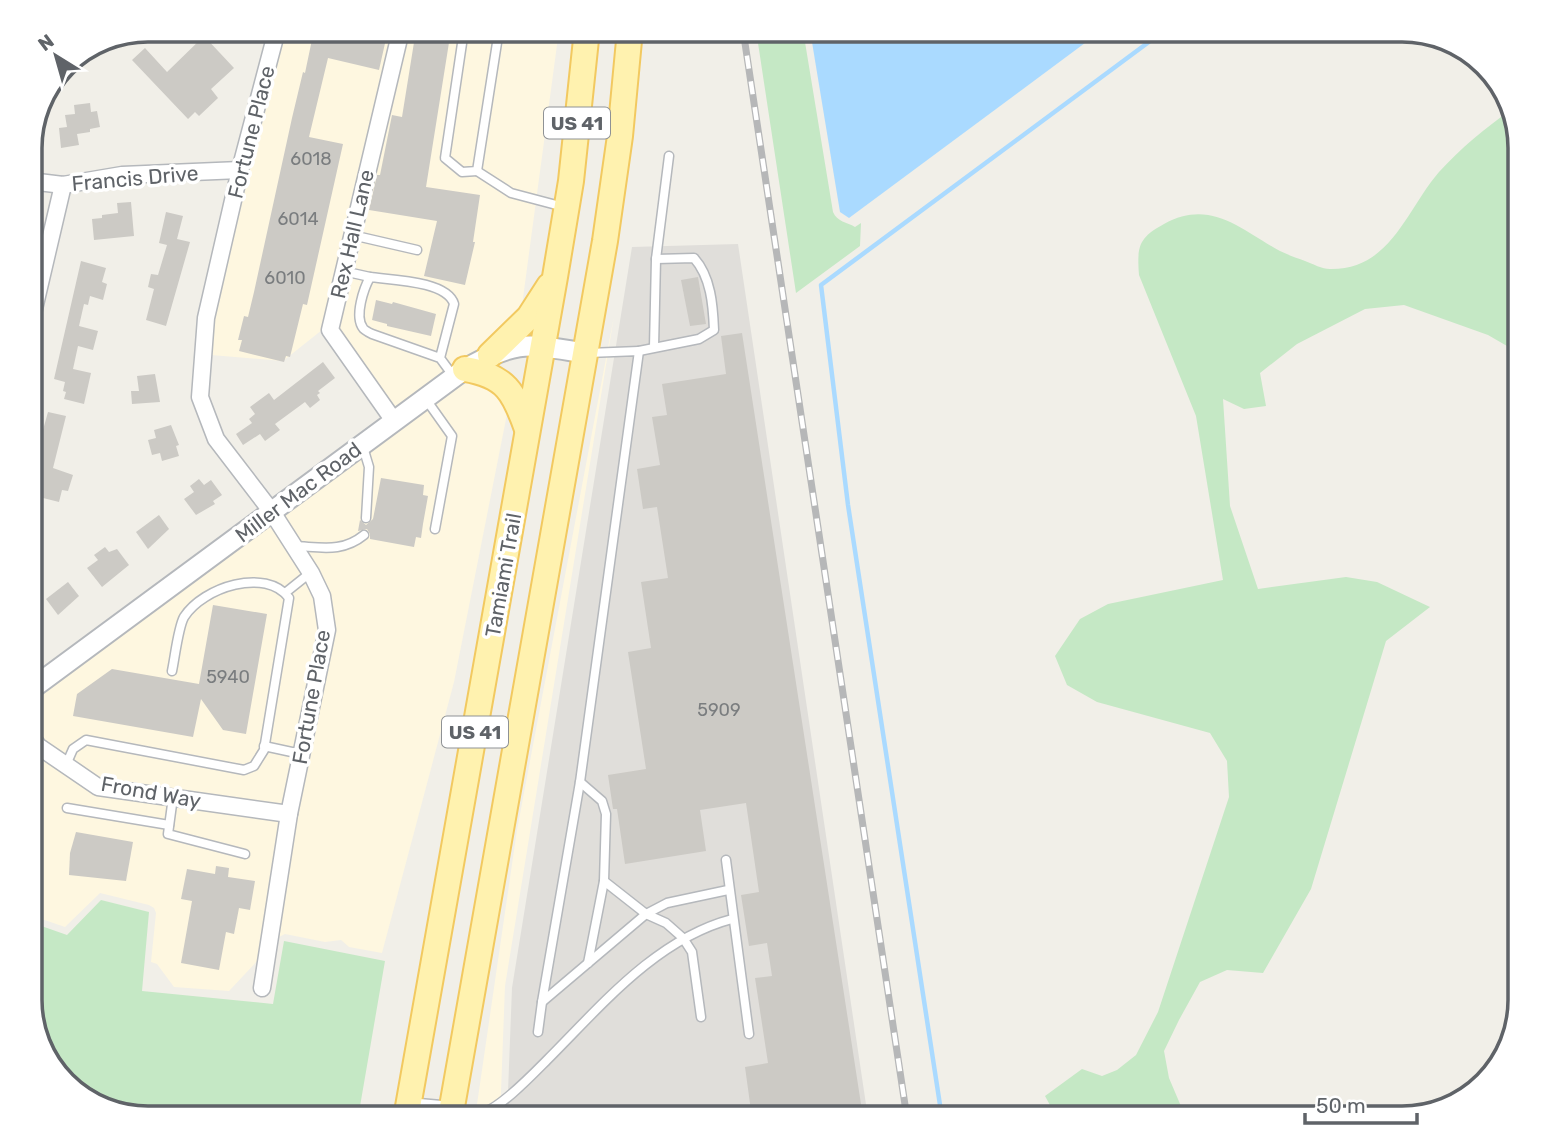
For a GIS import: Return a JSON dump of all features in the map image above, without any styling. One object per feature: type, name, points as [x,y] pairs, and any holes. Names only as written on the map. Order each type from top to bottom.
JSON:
[{"type":"main road","name":"Tamiami Trail","points":[[408,1106],[555,277],[586,42]]},
{"type":"main road","name":"Tamiami Trail","points":[[452,1106],[585,353],[616,162],[630,42]]},
{"type":"main road","points":[[490,355],[529,317],[555,277]]},
{"type":"main road","points":[[460,373],[486,373],[498,379],[519,405],[528,431]]},
{"type":"street","name":"Fortune Place","points":[[262,988],[289,814],[327,630],[322,596],[311,573],[272,512],[216,439],[200,397],[206,318],[240,170],[274,42]]},
{"type":"street","name":"Rex Hall Lane","points":[[394,421],[330,330],[398,42]]},
{"type":"street","name":"Francis Drive","points":[[42,182],[63,185],[122,175],[240,170]]},
{"type":"street","points":[[42,275],[63,185]]},
{"type":"street","name":"Miller Mac Road","points":[[42,681],[460,373],[490,355],[512,346],[528,344],[585,353]]},
{"type":"street","name":"Frond Way","points":[[42,749],[99,787],[289,814]]},
{"type":"lane","points":[[462,42],[445,158],[462,172],[477,171],[511,193],[566,208]]},
{"type":"lane","points":[[477,171],[497,42]]},
{"type":"lane","points":[[654,348],[656,259],[669,156]]},
{"type":"lane","points":[[352,235],[417,250]]},
{"type":"lane","points":[[585,353],[639,351],[699,339],[714,330],[711,298],[702,268],[694,258],[656,259]]},
{"type":"lane","points":[[343,271],[438,288],[452,297],[454,304],[440,358]]},
{"type":"lane","points":[[370,277],[365,286],[359,318],[363,329],[440,358],[460,373]]},
{"type":"lane","points":[[538,1032],[580,782],[639,351]]},
{"type":"lane","points":[[425,398],[452,436],[435,529]]},
{"type":"lane","points":[[363,444],[369,467],[366,518]]},
{"type":"lane","points":[[294,546],[331,548],[352,545],[364,535]]},
{"type":"lane","points":[[285,593],[311,573]]},
{"type":"lane","points":[[66,765],[73,749],[86,740],[244,769],[254,766],[264,746],[289,598],[267,583],[226,586],[203,596],[184,618],[172,671]]},
{"type":"lane","points":[[264,746],[301,754]]},
{"type":"lane","points":[[580,782],[602,801],[606,814],[604,881],[589,963]]},
{"type":"lane","points":[[173,797],[168,834],[246,854]]},
{"type":"lane","points":[[67,808],[169,825]]},
{"type":"lane","points":[[726,860],[748,1034]]},
{"type":"lane","points":[[604,881],[646,914],[666,923],[683,938],[692,952],[701,1017]]},
{"type":"lane","points":[[542,1002],[646,914],[667,903],[728,890]]},
{"type":"lane","points":[[493,1106],[514,1093],[615,991],[683,938],[713,924],[732,919]]},
{"type":"shaded area","points":[[282,42],[389,42],[322,330],[283,361],[211,355],[214,320],[249,177],[248,171]]},
{"type":"shaded area","points":[[406,42],[557,42],[521,313],[485,348],[395,409],[338,329]]},
{"type":"shaded area","points":[[738,244],[866,1106],[507,1106],[512,988],[632,247]]},
{"type":"shaded area","points":[[614,316],[505,986],[500,1106],[477,1106],[517,830]]},
{"type":"shaded area","points":[[468,378],[484,381],[509,404],[454,682],[382,953],[349,947],[341,940],[325,942],[285,934],[279,937],[297,816],[334,630],[329,593],[283,514]]},
{"type":"shaded area","points":[[270,523],[315,597],[318,629],[282,805],[100,779],[43,740],[42,692]]},
{"type":"shaded area","points":[[42,756],[98,795],[280,821],[258,960],[229,991],[174,987],[157,964],[151,962],[156,913],[149,905],[100,893],[65,927],[42,919]]},
{"type":"green space","points":[[758,42],[805,42],[833,212],[840,220],[855,227],[861,223],[860,246],[796,293]]},
{"type":"green space","points":[[1503,116],[1508,148],[1508,347],[1488,335],[1404,305],[1365,309],[1297,344],[1260,373],[1266,406],[1244,409],[1223,399],[1230,506],[1258,589],[1346,577],[1377,582],[1430,607],[1386,641],[1311,889],[1263,973],[1227,970],[1200,982],[1164,1051],[1169,1078],[1181,1106],[1050,1106],[1045,1096],[1082,1069],[1102,1076],[1117,1070],[1136,1055],[1158,1012],[1229,797],[1227,761],[1210,733],[1097,702],[1067,685],[1055,656],[1080,619],[1108,604],[1223,580],[1196,416],[1139,275],[1138,257],[1141,244],[1149,234],[1164,224],[1196,214],[1225,220],[1283,252],[1318,266],[1330,269],[1351,267],[1368,260],[1383,249],[1439,172]]},
{"type":"green space","points":[[101,900],[149,912],[142,991],[273,1004],[284,941],[385,961],[360,1106],[148,1106],[128,1104],[101,1095],[68,1070],[53,1047],[46,1027],[42,1007],[42,926],[67,935]]},
{"type":"water","points":[[812,42],[1086,42],[849,218],[840,212]]},
{"type":"building","points":[[198,42],[210,42],[234,68],[211,89],[218,98],[199,116],[195,112],[188,119],[132,60],[145,48],[167,72]]},
{"type":"building","points":[[311,42],[385,42],[379,70],[328,58],[309,137],[343,144],[307,305],[303,304],[290,357],[286,356],[284,362],[239,351],[242,340],[238,340],[244,316],[248,317],[292,118],[303,72],[305,73]]},
{"type":"building","points":[[414,42],[449,42],[426,187],[480,195],[475,242],[465,285],[424,276],[437,221],[369,210],[377,175],[380,175],[392,115],[402,117]]},
{"type":"building","points":[[90,103],[91,112],[97,111],[100,127],[77,134],[79,145],[61,148],[59,128],[67,127],[65,115],[75,114],[74,105]]},
{"type":"building","points":[[131,202],[134,236],[94,240],[92,219],[118,213],[117,203]]},
{"type":"building","points":[[166,212],[183,216],[177,239],[190,242],[166,326],[146,320],[154,289],[148,287],[151,274],[158,275],[167,245],[159,243]]},
{"type":"building","points":[[81,261],[106,268],[102,282],[107,284],[103,300],[90,296],[88,305],[84,304],[79,326],[98,331],[93,350],[78,346],[73,369],[91,373],[84,404],[64,399],[65,382],[54,379]]},
{"type":"building","points":[[698,277],[706,324],[690,326],[681,280]]},
{"type":"building","points":[[376,300],[436,314],[431,336],[372,320]]},
{"type":"building","points":[[742,333],[861,1106],[750,1106],[745,1067],[768,1063],[755,978],[772,976],[767,943],[749,946],[741,895],[759,892],[746,803],[700,810],[706,851],[625,864],[617,809],[613,809],[608,775],[646,769],[628,652],[651,648],[641,582],[668,578],[657,507],[643,509],[637,469],[660,465],[652,417],[667,415],[662,384],[726,374],[721,336]]},
{"type":"building","points":[[323,362],[335,378],[318,391],[320,400],[310,408],[305,402],[275,424],[280,430],[265,441],[260,434],[243,445],[236,434],[252,423],[249,419],[255,414],[250,407],[269,393],[274,400]]},
{"type":"building","points":[[155,374],[160,402],[132,404],[131,391],[139,391],[137,376]]},
{"type":"building","points":[[48,412],[66,416],[53,468],[73,475],[68,491],[62,490],[59,502],[42,498],[42,433]]},
{"type":"building","points":[[171,425],[179,445],[176,446],[179,456],[162,461],[160,453],[152,455],[148,440],[156,438],[154,430]]},
{"type":"building","points":[[381,478],[424,485],[423,495],[428,496],[421,538],[416,537],[414,547],[370,539],[367,529],[358,531],[360,520],[366,525],[373,519]]},
{"type":"building","points":[[199,479],[204,485],[211,480],[222,495],[213,501],[215,504],[196,515],[184,499],[194,492],[190,486]]},
{"type":"building","points":[[159,515],[169,529],[148,549],[136,532]]},
{"type":"building","points":[[105,547],[109,552],[117,549],[129,565],[102,587],[87,568],[98,560],[94,555]]},
{"type":"building","points":[[68,582],[79,596],[58,615],[46,599]]},
{"type":"building","points":[[213,605],[267,614],[246,734],[223,730],[201,699],[193,737],[73,716],[77,694],[112,669],[199,684]]},
{"type":"building","points":[[76,832],[133,842],[126,881],[69,875],[70,853]]},
{"type":"building","points":[[216,866],[229,868],[228,877],[255,881],[250,910],[239,908],[234,934],[226,932],[219,970],[181,963],[192,901],[181,899],[187,869],[215,874]]},
{"type":"waterway","points":[[940,1106],[848,505],[821,285],[1149,42]]},
{"type":"railway","points":[[745,42],[905,1106]]}]
